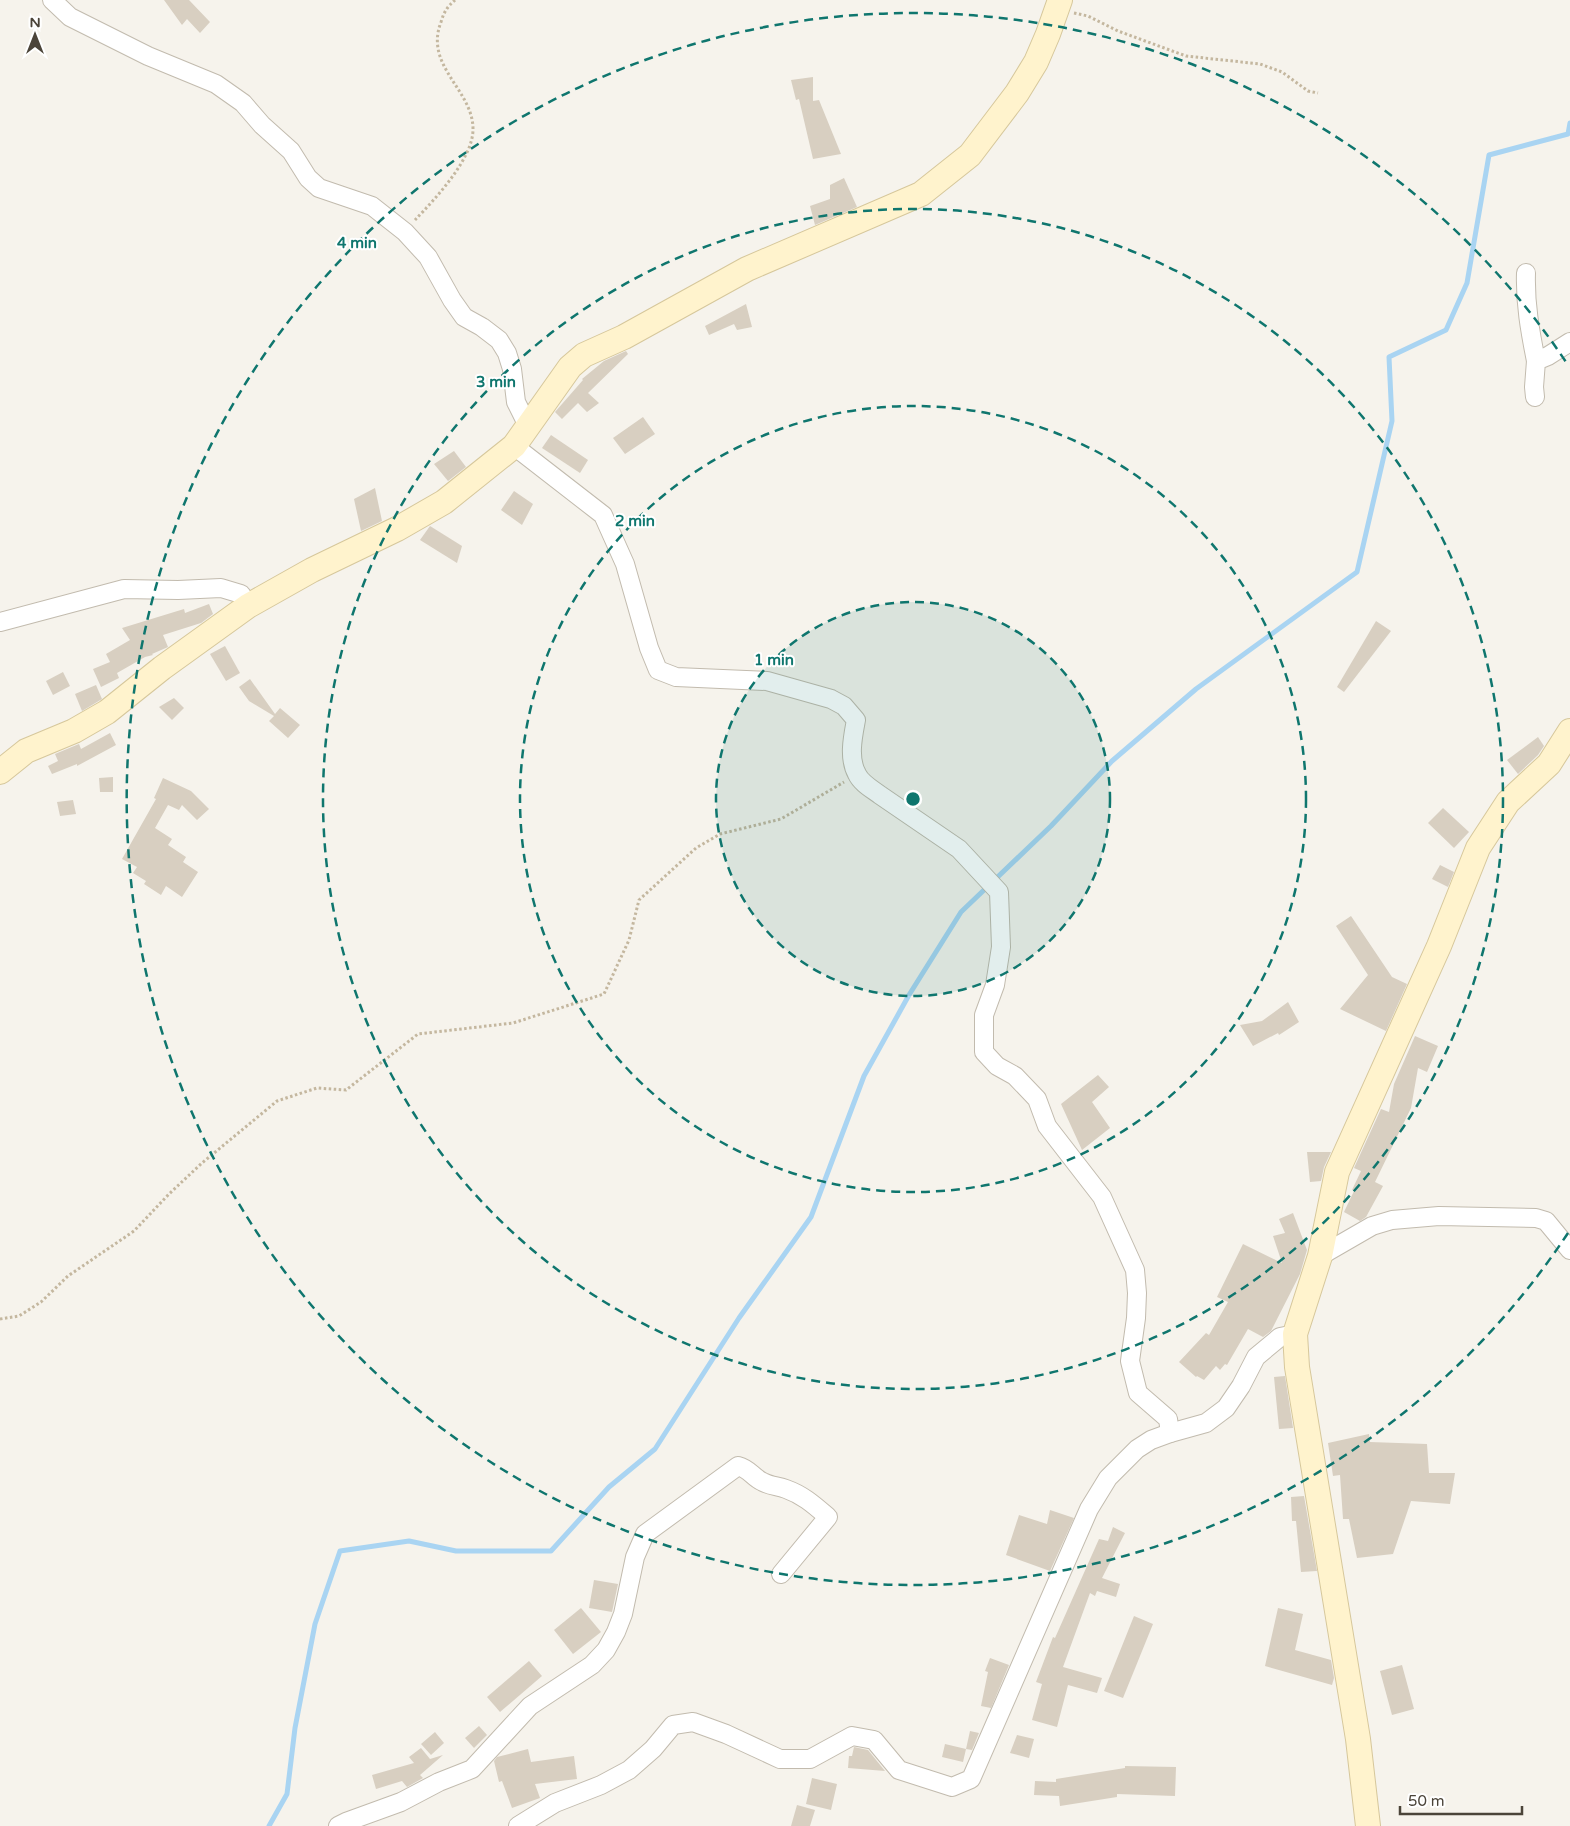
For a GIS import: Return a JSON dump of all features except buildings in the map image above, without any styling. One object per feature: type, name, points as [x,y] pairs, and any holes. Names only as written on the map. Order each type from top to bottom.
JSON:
[{"type":"street","points":[[52,0],[70,17],[148,56],[216,84],[243,103],[262,125],[291,151],[308,178],[320,188],[372,206],[405,232],[428,257],[452,300],[464,317],[482,327],[499,340],[507,353],[512,369],[516,402],[528,426]]},
{"type":"street","points":[[0,772],[26,751],[74,731],[108,712],[162,668],[248,606],[312,570],[397,529],[444,502],[514,446],[570,367],[584,356],[624,337],[747,270],[921,194],[970,154],[1017,93],[1036,62],[1058,5]]},
{"type":"street","points":[[1526,273],[1525,292],[1529,329],[1536,361],[1535,397]]},
{"type":"street","points":[[1536,361],[1570,342]]},
{"type":"street","points":[[514,446],[603,515],[626,564],[649,648],[658,670],[676,677],[767,681],[831,699],[844,706],[856,720],[852,746],[857,774],[880,795],[959,849],[999,892],[1001,947],[995,985],[984,1015],[984,1052],[997,1066],[1015,1076],[1037,1099],[1046,1126],[1102,1197],[1135,1270],[1137,1293],[1136,1318],[1130,1361],[1138,1393],[1168,1419],[1170,1433]]},
{"type":"street","points":[[0,622],[124,589],[178,590],[221,588],[241,594],[248,606]]},
{"type":"street","points":[[1368,1826],[1358,1739],[1297,1367],[1295,1334],[1320,1256],[1338,1172],[1438,946],[1478,848],[1508,802],[1550,764],[1570,731]]},
{"type":"street","points":[[1320,1256],[1372,1226],[1392,1220],[1439,1216],[1536,1218],[1546,1221],[1570,1250]]},
{"type":"street","points":[[518,1826],[555,1803],[601,1785],[629,1770],[653,1749],[673,1725],[692,1722],[726,1734],[780,1759],[810,1759],[852,1736],[874,1740],[899,1770],[952,1787],[971,1779],[1089,1509],[1108,1478],[1137,1448],[1170,1433],[1206,1423],[1226,1408],[1241,1386],[1256,1357],[1280,1337],[1295,1334]]},
{"type":"street","points":[[338,1826],[401,1802],[439,1782],[472,1769],[530,1706],[592,1665],[606,1650],[616,1632],[623,1614],[635,1558],[645,1534],[738,1466],[747,1468],[755,1478],[764,1483],[786,1489],[809,1500],[828,1517],[781,1574]]},
{"type":"path","points":[[405,232],[448,183],[469,147],[473,128],[468,109],[441,61],[436,35],[446,8],[455,0]]},
{"type":"path","points":[[1058,5],[1088,16],[1118,32],[1186,56],[1260,64],[1282,72],[1308,90],[1318,93]]},
{"type":"path","points":[[0,1320],[18,1316],[41,1302],[68,1276],[134,1232],[168,1194],[202,1163],[277,1101],[317,1088],[346,1090],[418,1034],[513,1023],[604,994],[629,940],[639,900],[696,848],[720,834],[782,819],[857,774]]},
{"type":"waterway","points":[[269,1826],[287,1794],[295,1728],[315,1624],[340,1551],[409,1541],[456,1551],[551,1551],[609,1487],[655,1449],[739,1318],[811,1217],[864,1076],[909,995],[961,912],[1051,826],[1112,761],[1196,689],[1357,572],[1392,421],[1389,357],[1446,330],[1467,283],[1489,155],[1568,134],[1570,123]]}]
